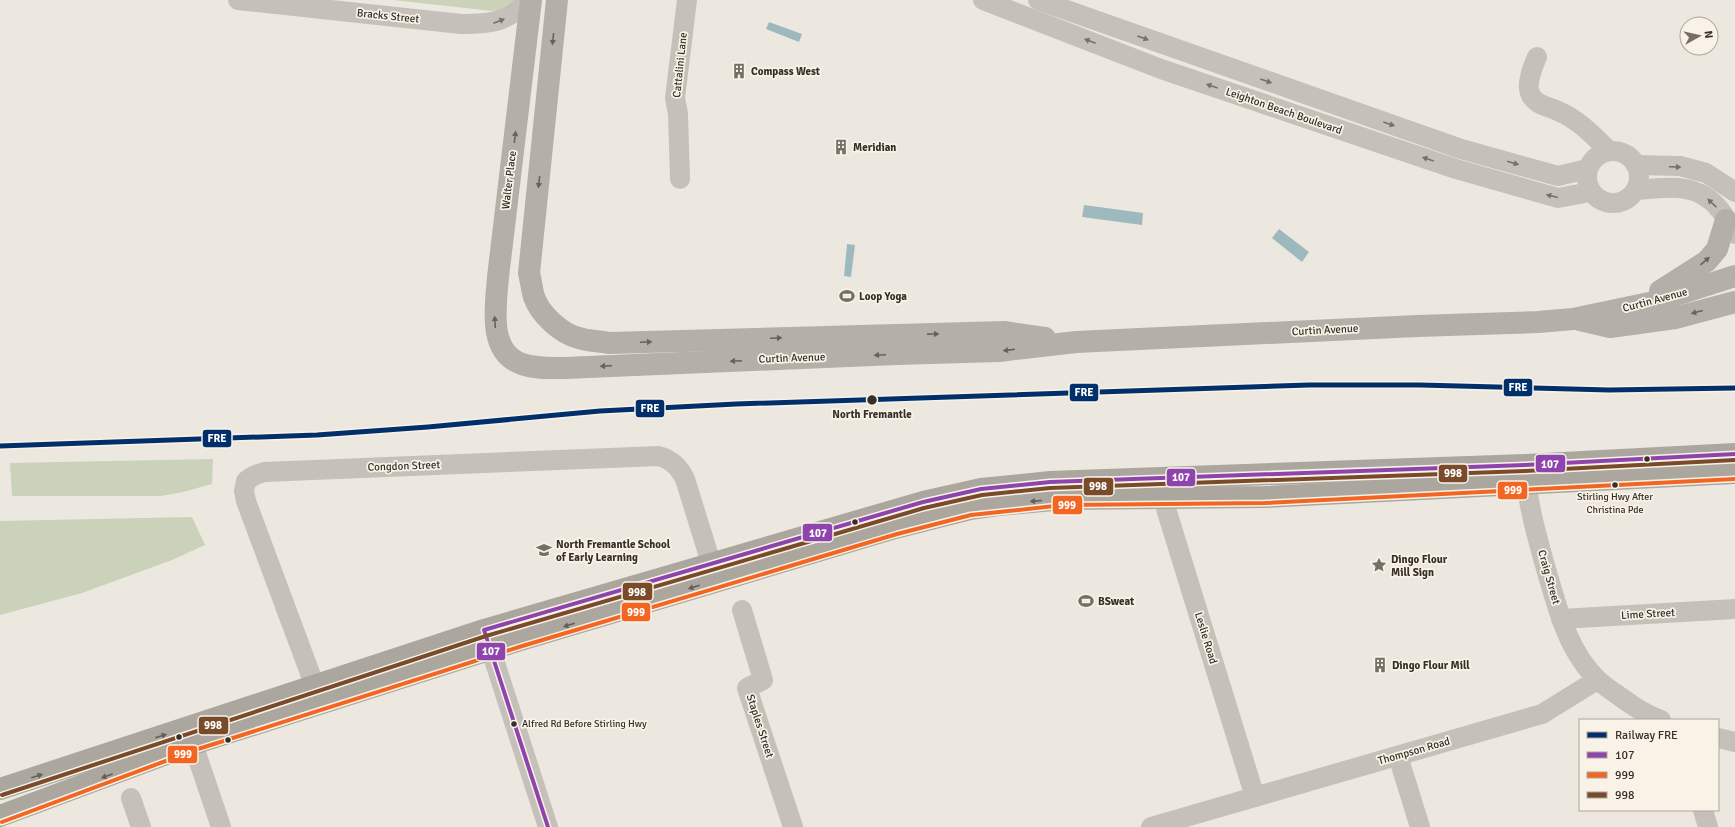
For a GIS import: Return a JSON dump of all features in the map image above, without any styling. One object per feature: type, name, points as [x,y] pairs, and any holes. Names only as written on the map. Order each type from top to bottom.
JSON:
[{"type":"highway","points":[[0,789],[319,695],[487,640],[714,573],[970,509],[1161,488],[1273,496],[1735,454]]},
{"type":"highway","points":[[1526,474],[1735,473]]},
{"type":"highway","points":[[0,816],[319,695]]},
{"type":"main road","name":"Walter Place","points":[[510,357],[500,344],[496,330],[495,318],[498,277],[531,0]]},
{"type":"main road","name":"Curtin Avenue","points":[[557,0],[529,273],[534,298],[545,314],[568,334],[578,338],[609,343],[1004,332],[1076,342]]},
{"type":"main road","points":[[1637,305],[1678,281],[1707,261],[1717,249],[1731,227]]},
{"type":"main road","name":"Curtin Avenue","points":[[510,357],[522,364],[542,368],[565,368],[881,354],[998,351],[1076,342],[1417,326],[1538,322],[1573,319],[1654,302],[1735,276]]},
{"type":"main road","name":"Curtin Avenue","points":[[1573,319],[1610,327],[1675,318],[1735,302]]},
{"type":"street","name":"Bracks Street","points":[[238,0],[461,24],[485,24],[498,22],[516,12],[531,0]]},
{"type":"street","name":"Cattalini Lane","points":[[680,179],[678,114],[675,98],[687,0]]},
{"type":"street","name":"Leighton Beach Boulevard","points":[[982,0],[1161,69],[1456,169],[1558,198],[1590,192]]},
{"type":"street","name":"Leighton Beach Boulevard","points":[[1038,0],[1461,149],[1558,176],[1588,169]]},
{"type":"street","points":[[1537,57],[1530,84],[1530,93],[1538,103],[1558,111],[1584,126],[1609,151]]},
{"type":"street","points":[[1609,151],[1622,152],[1632,158],[1639,169],[1640,180],[1637,190],[1627,201],[1614,204],[1600,201],[1590,192],[1586,179],[1588,169],[1596,156],[1609,151]]},
{"type":"street","points":[[1636,165],[1680,166],[1706,173],[1735,192]]},
{"type":"street","points":[[1637,190],[1678,187],[1703,194],[1720,209],[1731,227]]},
{"type":"street","name":"Congdon Street","points":[[319,695],[246,501],[244,491],[246,481],[259,473],[660,456],[674,463],[685,479],[714,573]]},
{"type":"street","name":"Craig Street","points":[[1526,474],[1526,492],[1561,619],[1583,662],[1598,680]]},
{"type":"street","name":"Leslie Road","points":[[1161,488],[1255,797]]},
{"type":"street","name":"Lime Street","points":[[1561,619],[1735,609]]},
{"type":"street","name":"Staples Street","points":[[742,610],[763,680],[747,688],[793,827]]},
{"type":"street","points":[[487,640],[548,827]]},
{"type":"street","points":[[1598,680],[1646,715],[1658,719]]},
{"type":"street","name":"Thompson Road","points":[[1151,827],[1542,714],[1598,680]]},
{"type":"street","points":[[1719,738],[1735,742]]},
{"type":"street","points":[[193,744],[221,827]]},
{"type":"street","points":[[1398,756],[1420,827]]},
{"type":"street","points":[[131,798],[141,827]]},
{"type":"street","points":[[1703,811],[1708,827]]},
{"type":"green space","points":[[393,0],[516,0],[498,10],[492,11]]},
{"type":"green space","points":[[213,459],[212,484],[183,492],[161,496],[12,496],[10,463]]},
{"type":"green space","points":[[192,517],[205,545],[172,560],[82,593],[0,615],[0,521]]},
{"type":"water","points":[[769,22],[802,34],[799,42],[766,29]]},
{"type":"water","points":[[1084,205],[1143,213],[1142,225],[1082,217]]},
{"type":"water","points":[[1279,229],[1309,252],[1302,262],[1272,238]]},
{"type":"water","points":[[847,244],[855,245],[851,277],[844,276]]},
{"type":"rail line","name":"FRE","points":[[0,446],[317,435],[428,427],[600,411],[736,404],[1309,385],[1420,385],[1609,390],[1735,388]]},
{"type":"transit line","name":"107","points":[[548,827],[484,630],[923,502],[981,489],[1050,482],[1525,465],[1735,454]]},
{"type":"transit line","name":"998","points":[[2,795],[486,636],[924,508],[982,495],[1050,488],[1525,471],[1735,460]]},
{"type":"transit line","name":"999","points":[[2,822],[195,750],[519,647],[897,534],[971,515],[1064,505],[1265,503],[1735,479]]},
{"type":"place","name":"Compass West","points":[[739,71]]},
{"type":"place","name":"Meridian","points":[[841,147]]},
{"type":"place","name":"Loop Yoga","points":[[847,296]]},
{"type":"place","name":"North Fremantle","points":[[872,400]]},
{"type":"place","name":"Stirling Hwy After Christina Pde","points":[[1615,485]]},
{"type":"place","name":"North Fremantle School of Early Learning","points":[[544,550]]},
{"type":"place","name":"Dingo Flour Mill Sign","points":[[1379,565]]},
{"type":"place","name":"BSweat","points":[[1086,601]]},
{"type":"place","name":"Dingo Flour Mill","points":[[1380,665]]},
{"type":"place","name":"Alfred Rd Before Stirling Hwy","points":[[514,724]]}]
